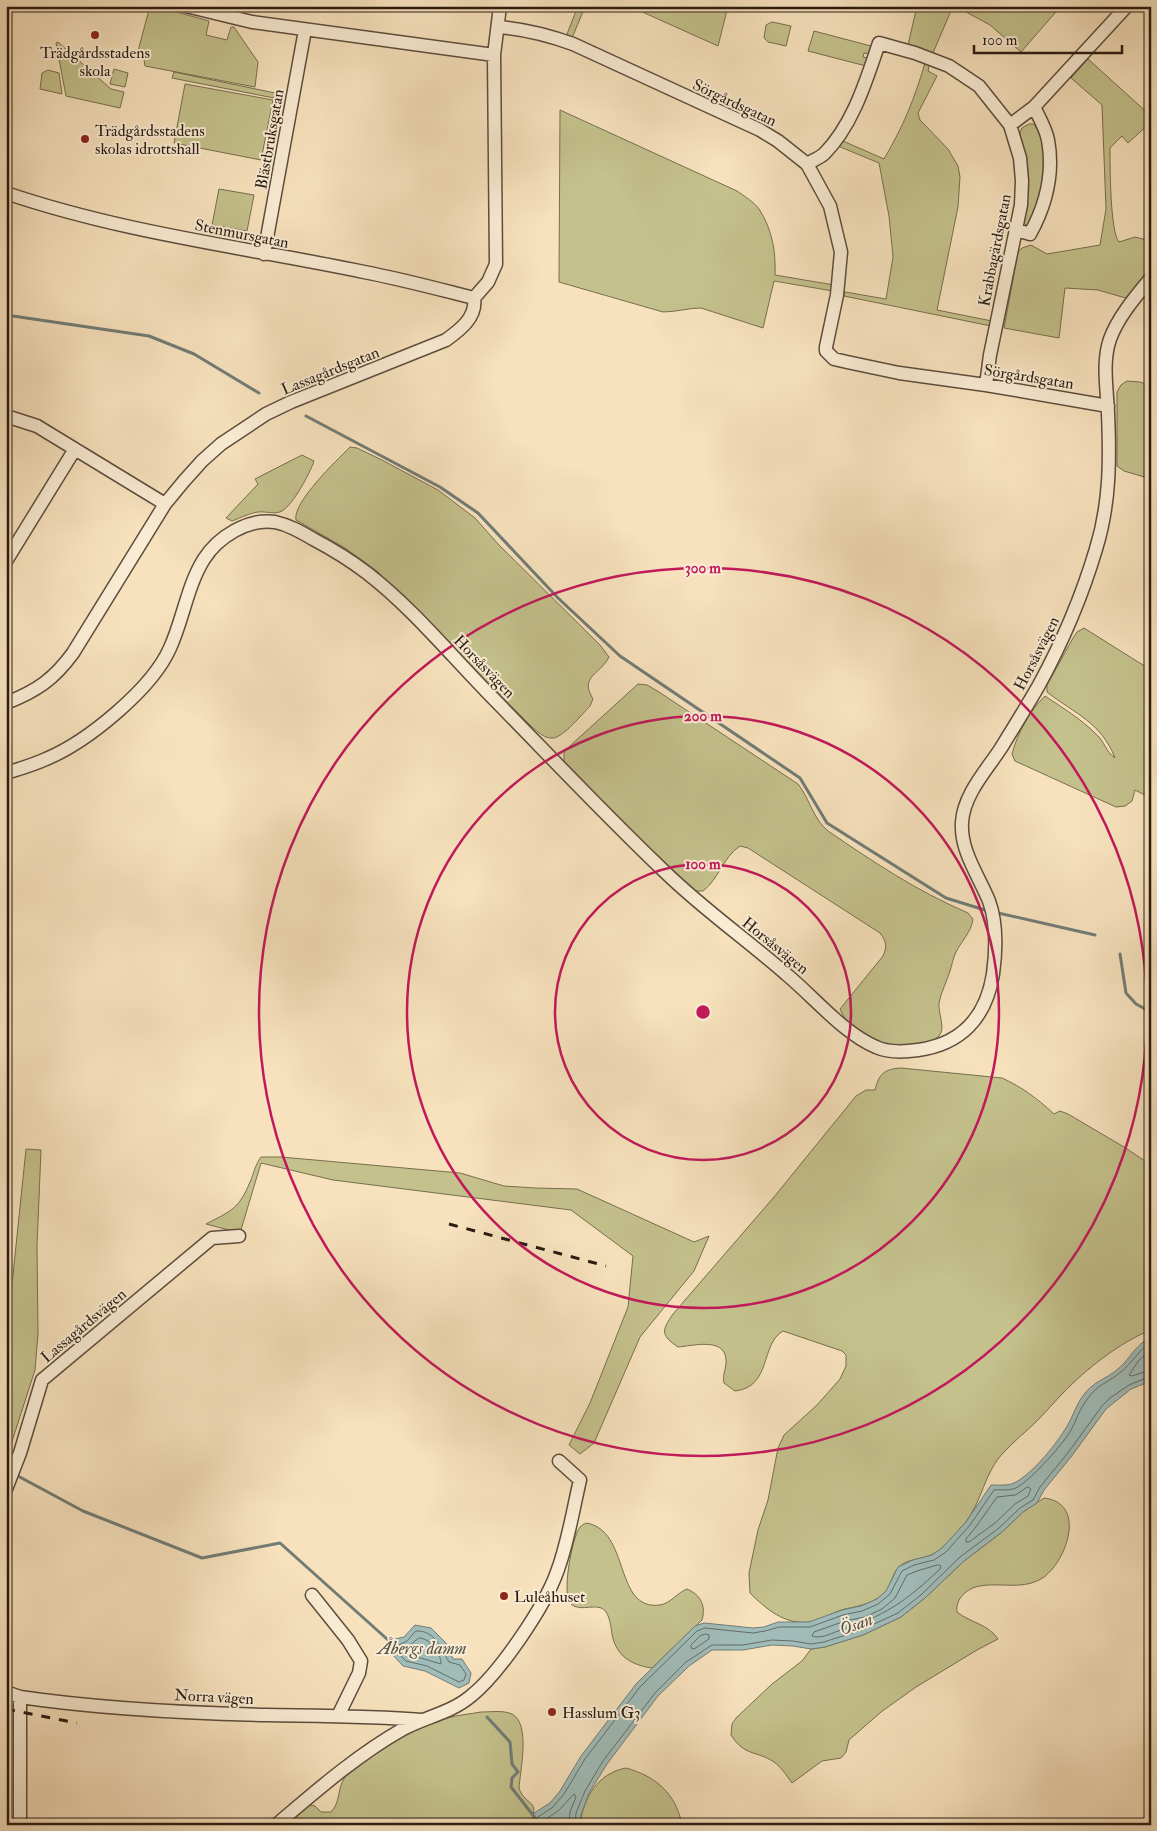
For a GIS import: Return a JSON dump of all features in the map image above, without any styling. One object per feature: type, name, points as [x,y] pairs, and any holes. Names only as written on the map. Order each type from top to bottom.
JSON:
[{"type":"street","points":[[186,6],[252,22],[494,55]]},
{"type":"street","name":"Lassagårdsgatan","points":[[6,703],[26,695],[54,677],[64,666],[74,653],[165,504],[202,460],[244,428],[291,402],[446,340],[458,331],[472,316],[474,298],[488,282],[496,264],[494,55],[500,6]]},
{"type":"street","points":[[1010,125],[1034,107],[1128,6]]},
{"type":"street","name":"Sörgårdsgatan","points":[[498,28],[530,31],[573,44],[760,130],[778,141],[807,164],[830,206],[841,252],[837,295],[826,351],[834,359],[899,373],[986,385],[1108,406]]},
{"type":"street","name":"Blästbruksgatan","points":[[264,254],[305,30]]},
{"type":"street","name":"Krabbagärdsgatan","points":[[807,164],[823,154],[842,130],[857,102],[879,44],[915,53],[950,66],[979,86],[1010,125],[1020,158],[1022,181],[1017,230],[992,346],[986,385]]},
{"type":"street","points":[[1017,230],[1030,234],[1035,226],[1046,194],[1050,166],[1048,138],[1034,107]]},
{"type":"street","name":"Stenmursgatan","points":[[6,193],[107,223],[364,272],[474,298]]},
{"type":"street","name":"Horsåsvägen","points":[[6,773],[49,758],[73,745],[113,714],[148,683],[167,656],[200,566],[209,552],[227,535],[249,524],[267,521],[286,525],[342,555],[371,576],[417,620],[644,852],[708,912],[786,974],[848,1028],[874,1046],[890,1051],[911,1051],[941,1046],[952,1041],[968,1028],[978,1015],[987,998],[992,979],[995,954],[991,907],[966,852],[962,834],[964,809],[1039,684],[1070,623],[1086,580],[1104,523],[1107,502],[1109,479],[1106,364],[1109,340],[1128,308],[1151,278]]},
{"type":"street","points":[[6,416],[37,426],[165,504]]},
{"type":"street","points":[[6,561],[75,449]]},
{"type":"street","name":"Lassagårdsvägen","points":[[6,1489],[20,1453],[42,1380],[212,1238],[239,1236]]},
{"type":"street","points":[[276,1825],[347,1766],[402,1729],[461,1704],[485,1684],[523,1633],[551,1587],[558,1571],[580,1480],[559,1461]]},
{"type":"street","points":[[312,1595],[348,1640],[361,1660],[359,1673],[338,1716]]},
{"type":"street","name":"Norra vägen","points":[[6,1692],[20,1697],[113,1709],[422,1720]]},
{"type":"street","points":[[20,1697],[20,1825]]},
{"type":"shaded area","points":[[150,6],[209,21],[206,35],[227,40],[231,27],[234,27],[258,62],[255,87],[145,66],[143,53],[138,51]]},
{"type":"shaded area","points":[[578,6],[596,6],[585,7],[572,38],[567,34]]},
{"type":"shaded area","points":[[629,6],[728,6],[718,46]]},
{"type":"shaded area","points":[[917,6],[953,6],[933,53],[908,45]]},
{"type":"shaded area","points":[[955,6],[1061,6],[1021,52],[990,25]]},
{"type":"shaded area","points":[[772,22],[791,26],[786,46],[768,42],[764,38],[766,25]]},
{"type":"shaded area","points":[[814,31],[871,46],[869,54],[864,53],[863,57],[868,58],[866,66],[808,51]]},
{"type":"shaded area","points":[[58,42],[111,89],[124,92],[120,108],[66,96],[56,43]]},
{"type":"shaded area","points":[[1088,59],[1151,116],[1151,122],[1128,143],[1122,136],[1110,148],[1111,198],[1116,236],[1119,242],[1135,237],[1151,241],[1151,272],[1129,299],[1098,290],[1065,288],[1059,338],[1004,328],[1018,252],[1022,248],[1031,245],[1047,254],[1100,245],[1106,209],[1102,105],[1071,78]]},
{"type":"shaded area","points":[[925,63],[929,65],[928,71],[937,76],[918,113],[920,120],[948,149],[958,166],[960,177],[958,207],[937,310],[992,321],[991,326],[844,296],[845,292],[886,299],[893,257],[889,216],[879,163],[838,146],[843,141],[884,159],[908,112]]},
{"type":"shaded area","points":[[114,69],[128,73],[125,87],[110,84]]},
{"type":"shaded area","points":[[48,70],[59,73],[62,94],[40,89],[42,73]]},
{"type":"shaded area","points":[[174,72],[275,93],[274,98],[172,78]]},
{"type":"shaded area","points":[[185,84],[273,100],[261,160],[174,143]]},
{"type":"shaded area","points":[[560,110],[737,191],[757,206],[767,224],[774,249],[775,275],[834,285],[833,291],[774,281],[763,328],[701,308],[663,312],[559,282]]},
{"type":"shaded area","points":[[1033,124],[1042,139],[1044,177],[1038,208],[1027,226],[1024,223],[1028,177],[1024,151],[1019,135],[1022,128]]},
{"type":"shaded area","points":[[219,189],[254,195],[247,231],[212,225]]},
{"type":"shaded area","points":[[1127,381],[1140,382],[1151,386],[1151,479],[1124,471],[1117,466],[1117,392],[1121,385]]},
{"type":"shaded area","points":[[350,447],[357,448],[380,459],[438,490],[475,518],[499,545],[600,645],[609,657],[592,676],[588,685],[593,699],[590,706],[562,734],[550,738],[532,727],[377,571],[345,548],[296,520],[301,503],[308,493],[326,471]]},
{"type":"shaded area","points":[[302,455],[314,461],[301,488],[286,508],[276,513],[261,512],[248,514],[232,521],[226,518],[258,484],[255,479]]},
{"type":"shaded area","points":[[1084,628],[1151,670],[1151,798],[1135,790],[1132,801],[1125,806],[1116,807],[1015,761],[1012,754],[1017,738],[1025,723],[1034,708],[1045,696],[1090,729],[1099,737],[1115,758],[1095,727],[1047,692],[1047,685],[1073,638],[1077,632]]},
{"type":"shaded area","points":[[638,684],[647,685],[659,692],[798,784],[815,815],[828,831],[913,885],[968,913],[973,919],[972,924],[955,954],[939,1003],[942,1029],[939,1036],[914,1046],[889,1045],[865,1036],[854,1028],[840,1009],[883,956],[886,944],[880,933],[748,848],[740,846],[729,856],[703,891],[695,891],[647,848],[564,761],[564,752]]},
{"type":"shaded area","points":[[901,1068],[1002,1078],[1030,1094],[1054,1114],[1060,1111],[1068,1114],[1151,1165],[1151,1330],[1115,1349],[1092,1366],[1007,1449],[991,1469],[971,1515],[942,1548],[929,1556],[905,1562],[901,1565],[894,1573],[886,1591],[872,1601],[841,1610],[814,1621],[792,1621],[776,1615],[750,1593],[749,1573],[758,1530],[768,1500],[778,1448],[784,1435],[817,1405],[840,1379],[846,1366],[846,1355],[842,1351],[783,1331],[771,1345],[755,1382],[747,1388],[735,1391],[724,1383],[726,1359],[724,1352],[720,1348],[706,1344],[678,1347],[668,1339],[665,1328],[673,1314],[774,1197],[856,1096],[866,1090],[875,1090],[878,1080],[886,1071]]},
{"type":"shaded area","points":[[26,1149],[41,1150],[37,1246],[38,1334],[35,1370],[6,1460],[6,1343]]},
{"type":"shaded area","points":[[261,1157],[281,1157],[460,1173],[504,1186],[577,1189],[694,1242],[709,1236],[694,1271],[640,1337],[594,1443],[580,1454],[569,1445],[590,1403],[628,1307],[633,1256],[571,1210],[333,1180],[261,1163],[240,1233],[206,1224],[238,1204]]},
{"type":"shaded area","points":[[1044,1498],[1057,1502],[1065,1510],[1069,1521],[1069,1533],[1065,1546],[1060,1558],[1052,1569],[1044,1577],[1029,1584],[975,1587],[966,1592],[958,1603],[957,1612],[989,1630],[998,1639],[916,1687],[881,1712],[849,1740],[846,1752],[841,1758],[822,1761],[792,1783],[774,1762],[746,1750],[736,1742],[731,1735],[732,1724],[736,1718],[772,1684],[802,1661],[811,1649],[825,1647],[863,1635],[901,1617],[925,1598],[964,1561],[1002,1532],[1023,1512]]},
{"type":"shaded area","points":[[586,1523],[600,1529],[610,1540],[628,1584],[635,1596],[645,1603],[664,1604],[687,1589],[696,1594],[701,1601],[703,1606],[702,1620],[652,1668],[637,1665],[621,1654],[614,1642],[608,1617],[603,1609],[599,1607],[580,1608],[571,1604],[568,1599],[567,1579],[571,1554],[577,1533],[580,1527]]},
{"type":"shaded area","points":[[481,1712],[508,1713],[518,1719],[523,1737],[519,1788],[534,1810],[529,1825],[286,1825],[305,1807],[311,1805],[321,1812],[331,1812],[336,1804],[345,1777],[377,1751],[408,1734],[436,1722],[451,1717]]},
{"type":"shaded area","points":[[626,1768],[646,1776],[663,1788],[675,1804],[682,1825],[580,1825],[588,1796],[594,1788],[607,1775]]},
{"type":"water","name":"Ösan","points":[[1151,1337],[1151,1381],[1131,1389],[1106,1409],[1044,1490],[1037,1503],[1023,1512],[1002,1532],[964,1561],[925,1598],[901,1617],[863,1635],[825,1647],[811,1649],[772,1645],[743,1650],[712,1650],[689,1666],[658,1696],[607,1764],[589,1793],[581,1815],[580,1825],[529,1825],[534,1813],[550,1803],[560,1791],[581,1756],[636,1684],[695,1626],[704,1623],[753,1628],[764,1627],[778,1622],[809,1622],[842,1610],[861,1606],[877,1599],[886,1591],[898,1567],[913,1560],[932,1555],[942,1548],[966,1522],[991,1485],[1014,1483],[1028,1474],[1060,1438],[1086,1392],[1118,1369],[1140,1344]]},
{"type":"water","name":"Åbergs damm","points":[[415,1625],[431,1628],[446,1643],[453,1659],[462,1659],[471,1673],[469,1683],[459,1688],[425,1671],[403,1666],[391,1653],[395,1639],[404,1637]]},
{"type":"waterway","points":[[6,315],[149,336],[194,354],[259,393]]},
{"type":"waterway","points":[[306,416],[440,487],[478,513],[558,598],[620,656],[800,778],[827,823],[946,898],[988,911]]},
{"type":"waterway","points":[[998,913],[1095,935]]},
{"type":"waterway","points":[[1120,954],[1126,993],[1136,1004],[1151,1012]]},
{"type":"waterway","points":[[16,1475],[83,1511],[202,1558],[280,1543],[397,1648]]},
{"type":"waterway","points":[[487,1717],[510,1742],[512,1764],[518,1772],[512,1778],[511,1787],[536,1819]]},
{"type":"railway","points":[[449,1224],[606,1266]]},
{"type":"railway","points":[[6,1709],[77,1723]]},
{"type":"place","name":"Trädgårdsstadens skola","points":[[95,35]]},
{"type":"place","name":"Trädgårdsstadens skolas idrottshall","points":[[85,139]]},
{"type":"place","name":"Luleåhuset","points":[[504,1596]]},
{"type":"place","name":"Hasslum G3","points":[[552,1712]]}]
